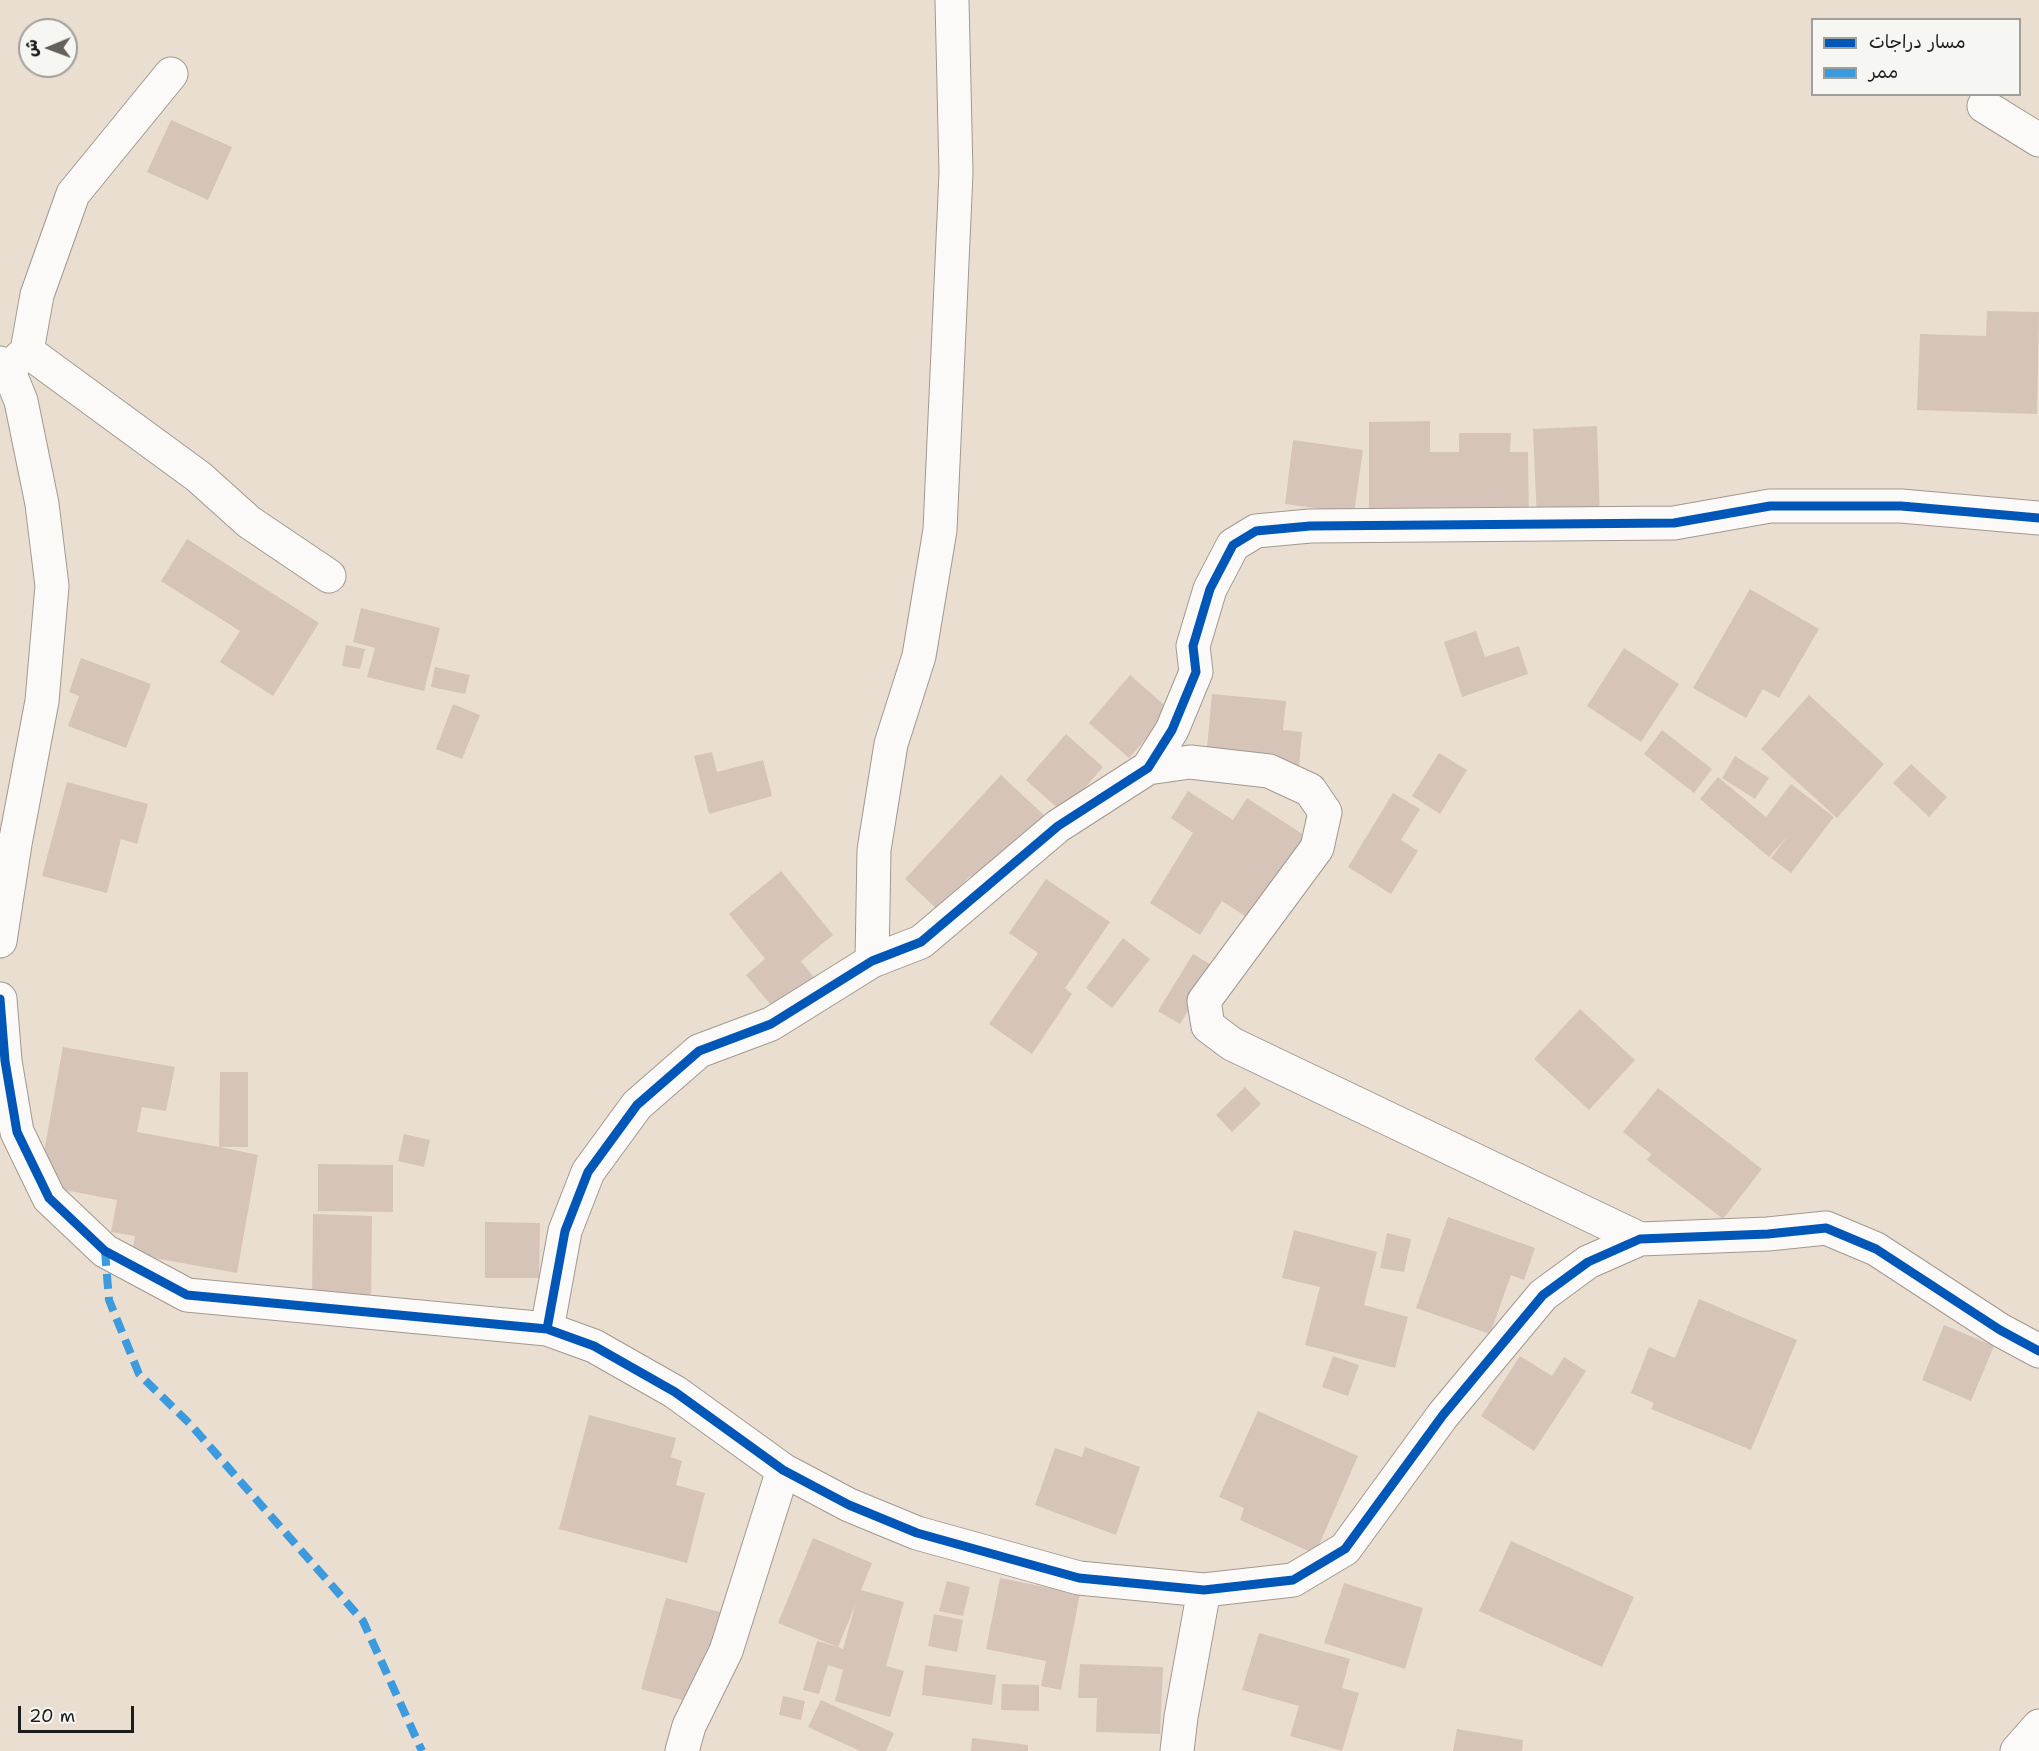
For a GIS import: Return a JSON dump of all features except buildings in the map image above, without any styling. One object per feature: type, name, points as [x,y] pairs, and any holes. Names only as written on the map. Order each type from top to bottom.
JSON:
[{"type":"street","points":[[872,961],[874,850],[881,803],[891,744],[919,656],[940,530],[956,173],[952,0]]},
{"type":"street","points":[[0,941],[15,844],[42,701],[52,586],[40,493],[12,361],[73,194],[171,74]]},
{"type":"street","points":[[1984,106],[2039,140]]},
{"type":"street","points":[[12,361],[199,477],[249,522],[328,576]]},
{"type":"street","points":[[1148,768],[1172,730],[1196,672],[1193,646],[1210,589],[1233,545],[1256,531],[1310,526],[1674,523],[1770,506],[1900,506],[2039,518]]},
{"type":"street","points":[[547,1329],[565,1231],[588,1172],[637,1105],[699,1051],[771,1024],[872,961],[921,942],[1058,826],[1148,768],[1190,762],[1269,771],[1310,790],[1325,812],[1317,848],[1204,1001],[1208,1026],[1232,1044],[1640,1239]]},
{"type":"street","points":[[0,999],[5,1060],[16,1132],[49,1198],[105,1251],[187,1295],[547,1329],[594,1347],[675,1392],[783,1470],[849,1505],[917,1533],[1079,1578],[1204,1590],[1293,1580],[1345,1549],[1443,1416],[1543,1294],[1588,1262],[1640,1239],[1768,1234],[1826,1228],[1876,1249],[2000,1330],[2039,1351]]},
{"type":"street","points":[[682,1751],[689,1726],[726,1651],[783,1470]]},
{"type":"street","points":[[1177,1751],[1204,1590]]},
{"type":"street","points":[[2018,1751],[2039,1726]]},
{"type":"marked path","points":[[105,1251],[109,1300],[139,1374],[190,1424],[363,1621],[422,1751]]},
{"type":"cycle path","points":[[547,1329],[565,1231],[588,1172],[637,1105],[699,1051],[771,1024],[872,961],[921,942],[1058,826],[1148,768],[1172,730],[1196,672],[1193,646],[1210,589],[1233,545],[1256,531],[1310,526],[1674,523],[1770,506],[1901,506],[2039,518]]},
{"type":"cycle path","points":[[0,999],[5,1061],[17,1132],[49,1198],[105,1251],[187,1295],[547,1329],[594,1346],[675,1392],[783,1470],[849,1505],[917,1533],[1079,1578],[1204,1590],[1293,1580],[1345,1549],[1443,1415],[1543,1295],[1588,1262],[1640,1239],[1768,1234],[1826,1228],[1876,1249],[2000,1330],[2039,1351]]}]
